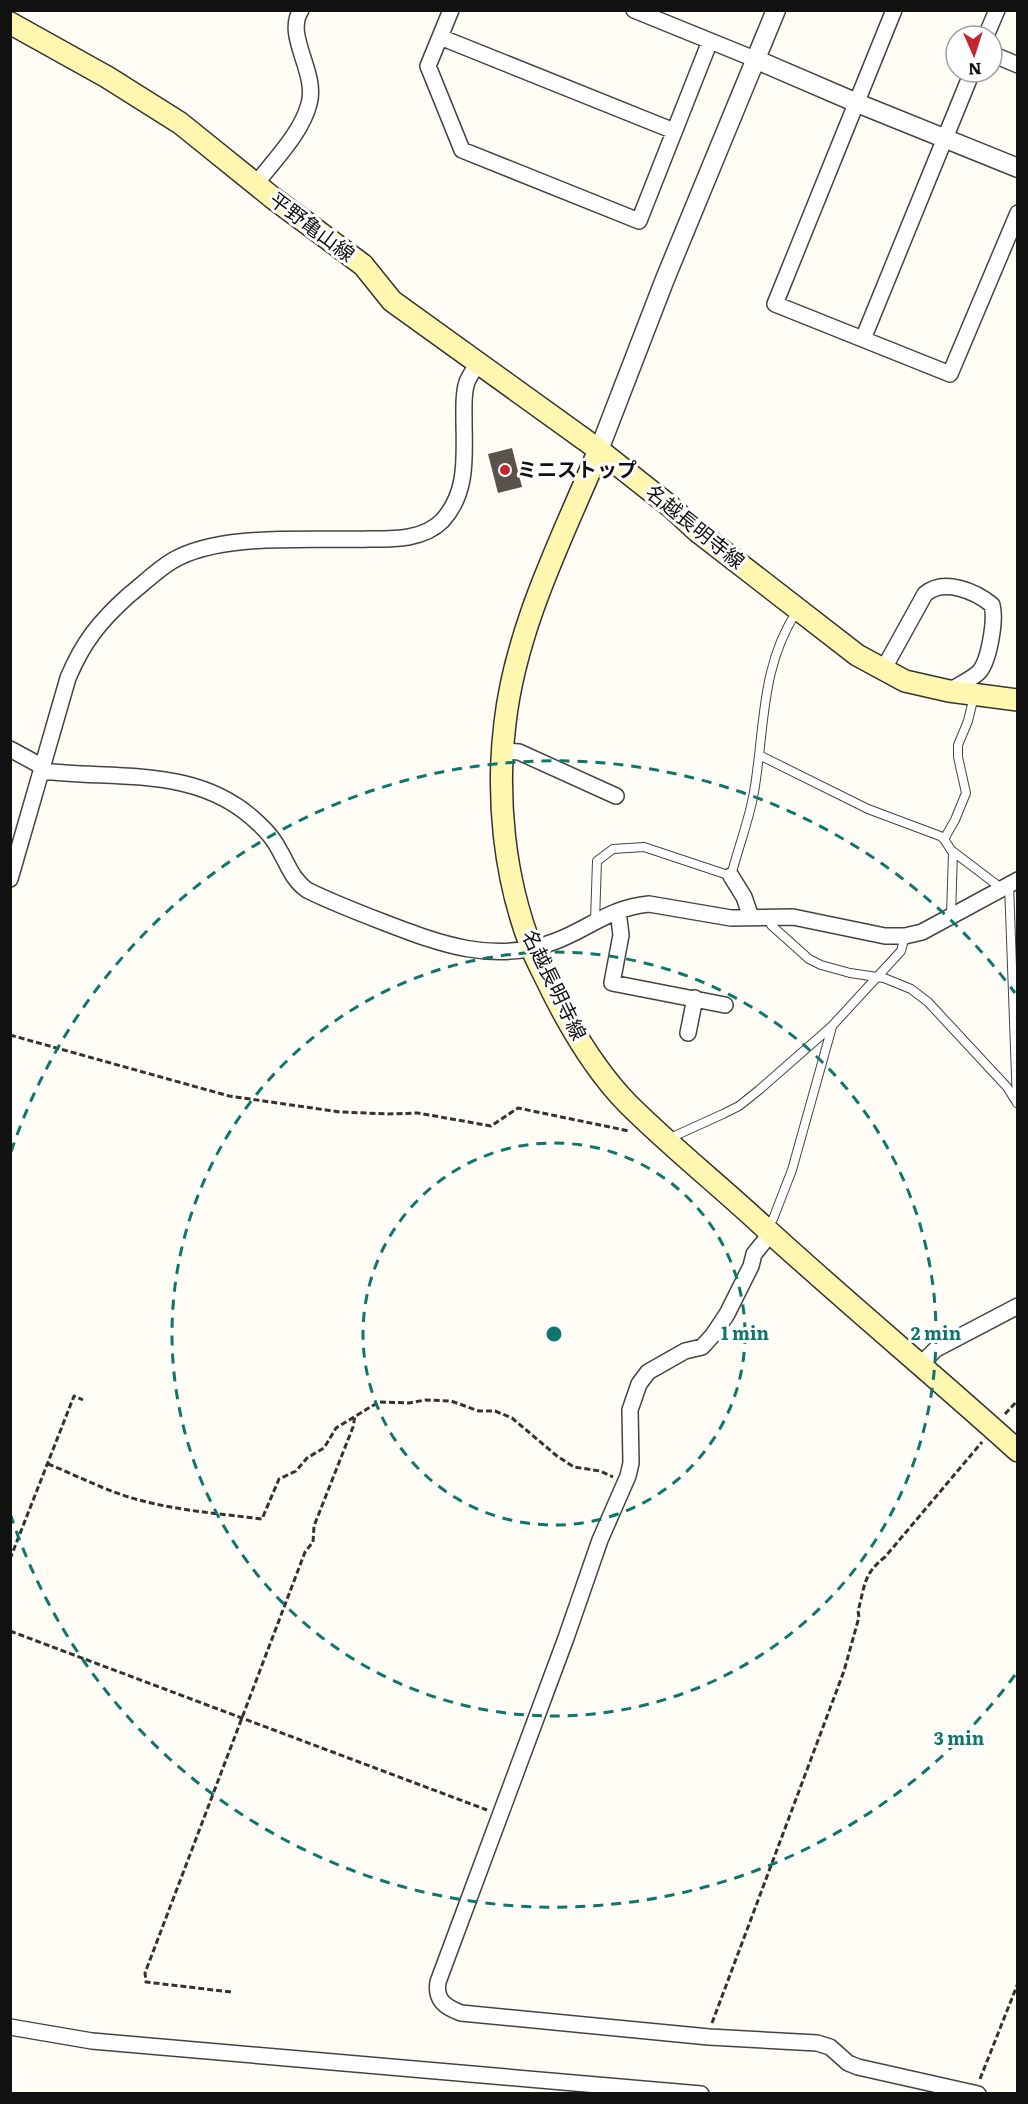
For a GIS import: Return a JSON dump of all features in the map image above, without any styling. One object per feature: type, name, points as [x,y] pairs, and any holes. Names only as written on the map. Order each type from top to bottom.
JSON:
[{"type":"main road","name":"平野亀山線","points":[[10,23],[107,77],[180,123],[363,265],[392,301],[599,450]]},
{"type":"main road","name":"名越長明寺線","points":[[1017,700],[949,691],[905,681],[857,655],[697,531],[671,507],[599,450],[525,632],[509,695],[505,723],[502,796],[512,886],[532,948],[561,1010],[585,1051],[626,1102],[1017,1451]]},
{"type":"street","points":[[256,184],[299,128],[310,103],[311,82],[297,39],[296,18],[301,10]]},
{"type":"street","points":[[451,10],[428,66],[462,150],[639,221],[710,41]]},
{"type":"street","points":[[634,10],[657,15],[710,41],[1017,168]]},
{"type":"street","points":[[599,450],[665,279],[776,10]]},
{"type":"street","points":[[894,10],[775,304],[950,374],[1017,213]]},
{"type":"street","points":[[991,24],[997,10]]},
{"type":"street","points":[[440,37],[674,131]]},
{"type":"street","points":[[863,339],[967,84]]},
{"type":"street","points":[[10,879],[68,678],[78,653],[90,634],[147,580],[172,561],[195,551],[215,545],[250,541],[402,538],[431,530],[441,522],[458,496],[462,482],[464,398],[467,382],[478,362]]},
{"type":"street","points":[[883,670],[925,594],[936,587],[963,589],[992,605],[993,615],[988,649],[981,670],[949,691]]},
{"type":"street","points":[[10,749],[43,769],[67,774],[147,776],[198,787],[243,809],[260,824],[281,852],[299,884],[318,896],[406,931],[467,950],[497,952],[532,948],[556,941],[618,910],[649,904],[731,918],[793,917],[885,936],[905,936],[921,932],[1009,884]]},
{"type":"street","points":[[503,751],[519,752],[616,796]]},
{"type":"street","points":[[731,876],[744,897],[751,917]]},
{"type":"street","points":[[618,910],[621,935],[612,983],[725,1005]]},
{"type":"street","points":[[688,1034],[695,998]]},
{"type":"street","points":[[768,1230],[754,1254],[751,1266],[732,1305],[702,1347],[685,1351],[648,1372],[639,1384],[630,1410],[631,1463],[625,1485],[600,1540],[436,1991],[441,2003],[461,2013],[709,2037],[825,2044],[848,2063],[858,2067],[978,2093]]},
{"type":"street","points":[[920,1365],[936,1349],[1017,1306]]},
{"type":"street","points":[[10,2027],[92,2041],[700,2094]]},
{"type":"lane","points":[[595,921],[597,861],[613,849],[644,847],[731,876],[754,794],[767,686],[772,663],[790,622],[799,608]]},
{"type":"lane","points":[[944,839],[966,793],[958,757],[958,745],[968,721],[975,694]]},
{"type":"lane","points":[[759,755],[859,805],[944,839],[953,852],[1009,884],[1017,1104]]},
{"type":"lane","points":[[951,915],[953,852]]},
{"type":"lane","points":[[772,916],[771,925],[809,959],[831,969],[878,977],[911,989],[928,1002],[1007,1087],[1017,1104]]},
{"type":"lane","points":[[666,1139],[739,1106],[832,1026],[901,951],[905,936]]},
{"type":"lane","points":[[768,1230],[792,1170],[832,1026]]},
{"type":"path","points":[[10,1035],[229,1096],[340,1112],[418,1113],[491,1126],[518,1108],[634,1132]]},
{"type":"path","points":[[10,1559],[74,1396],[83,1400]]},
{"type":"path","points":[[48,1464],[141,1501],[184,1510],[262,1519],[279,1479],[296,1471],[307,1458],[324,1448],[336,1428],[380,1402],[409,1403],[425,1400],[451,1401],[479,1411],[495,1411],[512,1418],[557,1456],[574,1467],[600,1471],[625,1485]]},
{"type":"path","points":[[231,1992],[146,1982],[145,1973],[305,1552],[313,1542],[314,1526],[353,1427],[355,1416]]},
{"type":"path","points":[[709,2037],[844,1671],[859,1617],[858,1611],[867,1574],[885,1557],[993,1429]]},
{"type":"path","points":[[10,1631],[500,1815]]},
{"type":"path","points":[[978,2093],[980,2078],[1017,1983]]},
{"type":"building","name":"ミニストップ","points":[[512,448],[522,487],[498,493],[488,454]]},
{"type":"place","name":"ミニストップ","points":[[505,470]]}]
